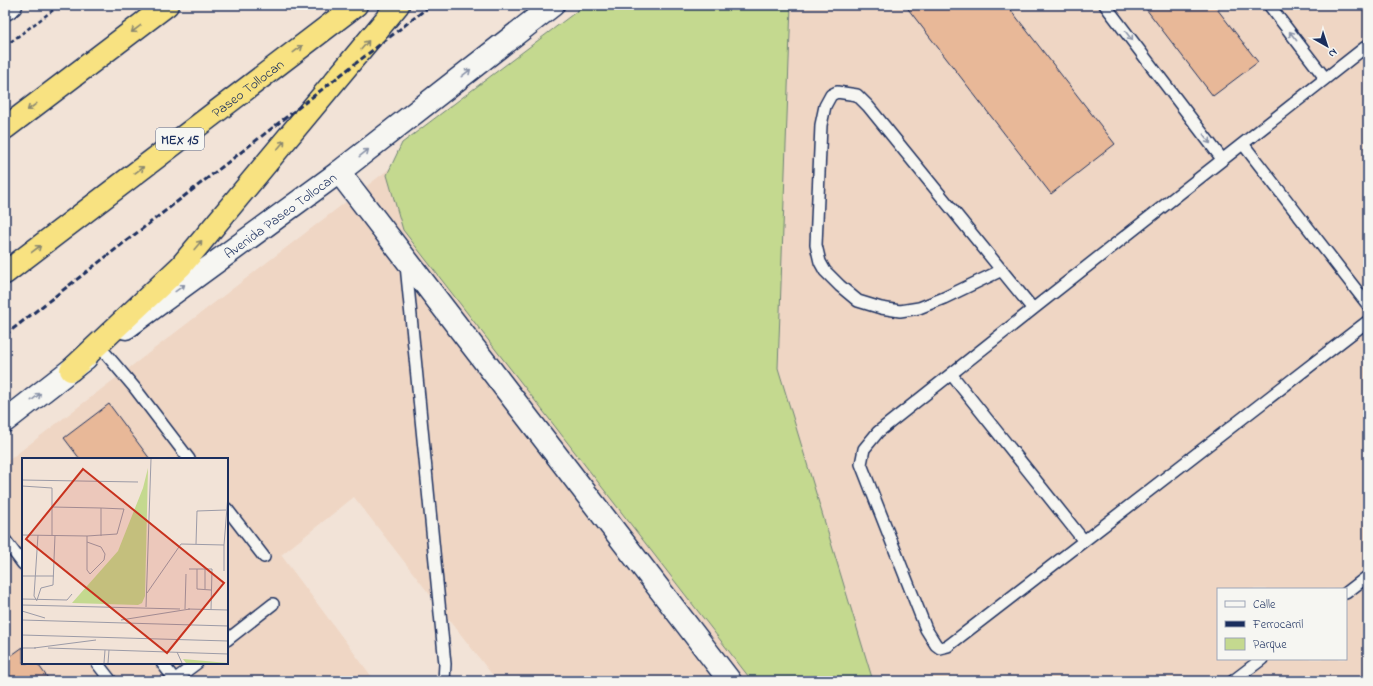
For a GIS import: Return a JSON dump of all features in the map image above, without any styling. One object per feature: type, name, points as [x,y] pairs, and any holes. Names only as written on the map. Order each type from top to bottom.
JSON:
[{"type":"highway","points":[[5,128],[167,5]]},
{"type":"highway","name":"Paseo Tollocan","points":[[5,272],[356,5]]},
{"type":"highway","points":[[71,370],[181,266],[398,5]]},
{"type":"main road","points":[[5,9],[11,5]]},
{"type":"main road","name":"Avenida Paseo Tollocan","points":[[5,421],[100,347],[339,172],[553,5]]},
{"type":"main road","points":[[339,172],[730,681]]},
{"type":"lane","points":[[1105,5],[1222,160]]},
{"type":"lane","points":[[1269,5],[1325,78]]},
{"type":"lane","points":[[1368,45],[878,432],[864,449],[861,464],[926,629],[936,645],[940,648],[948,646],[1368,322]]},
{"type":"lane","points":[[1002,270],[944,298],[919,308],[900,311],[881,308],[858,301],[825,271],[820,262],[816,246],[821,125],[825,106],[831,95],[837,92],[857,95],[868,106],[1002,270],[1033,309]]},
{"type":"lane","points":[[1243,144],[1368,305]]},
{"type":"lane","points":[[406,259],[445,664],[444,681]]},
{"type":"lane","points":[[100,347],[134,387],[188,458]]},
{"type":"lane","points":[[951,374],[1084,541]]},
{"type":"lane","points":[[228,510],[264,557]]},
{"type":"lane","points":[[5,540],[22,563]]},
{"type":"lane","points":[[1347,592],[1368,576]]},
{"type":"lane","points":[[228,639],[273,604]]},
{"type":"lane","points":[[1233,681],[1261,660]]},
{"type":"lane","points":[[98,664],[111,681]]},
{"type":"lane","points":[[163,664],[174,680],[196,664]]},
{"type":"path","points":[[5,46],[60,5]]},
{"type":"shaded area","points":[[603,5],[1368,5],[1368,681],[497,681],[354,497],[281,555],[375,681],[5,681],[5,463]]},
{"type":"green space","points":[[585,5],[791,5],[778,368],[873,681],[752,681],[403,230],[387,175],[402,143]]},
{"type":"building","points":[[905,5],[1007,5],[1115,144],[1051,194]]},
{"type":"building","points":[[1143,5],[1214,5],[1258,62],[1213,96]]},
{"type":"building","points":[[109,404],[149,458],[79,458],[64,438]]},
{"type":"building","points":[[22,648],[22,664],[38,664],[50,681],[5,681],[5,660]]},
{"type":"railway","points":[[5,335],[431,5]]}]
